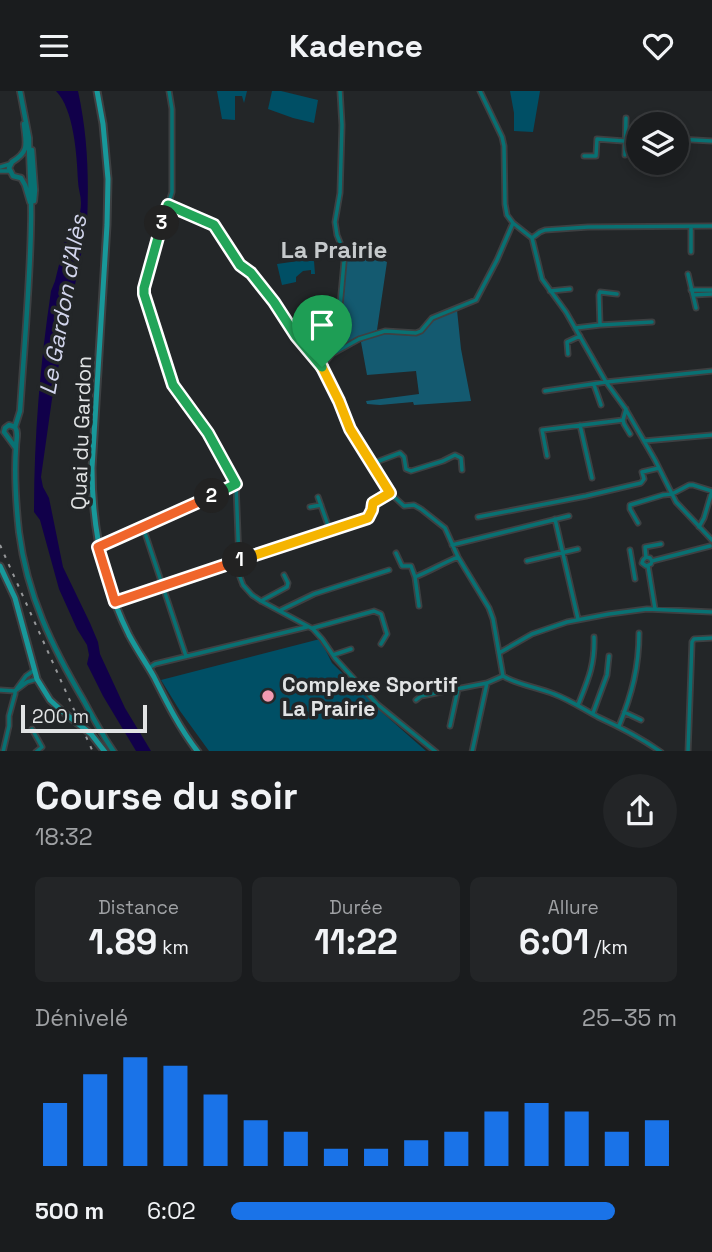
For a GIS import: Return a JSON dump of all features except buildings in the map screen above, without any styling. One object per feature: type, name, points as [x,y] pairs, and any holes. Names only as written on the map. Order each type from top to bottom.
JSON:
[{"type":"main road","name":"Quai du Gardon","points":[[97,91],[108,179],[92,468],[94,521],[98,547],[115,602],[130,636],[183,730],[198,751]]},
{"type":"main road","points":[[0,566],[15,598],[37,679],[50,700],[91,734],[105,751]]},
{"type":"street","points":[[19,91],[29,138],[35,190],[20,411],[16,426],[16,496],[20,535],[28,577],[46,631],[112,750]]},
{"type":"street","points":[[10,168],[14,160],[25,151],[26,146],[19,91]]},
{"type":"street","points":[[169,91],[172,109],[172,192],[144,294],[173,385],[208,433],[236,484],[240,577],[243,585],[261,601],[311,627],[332,655],[377,704],[436,751]]},
{"type":"street","points":[[322,367],[332,354],[337,339],[344,262],[335,222],[340,193],[340,91]]},
{"type":"street","points":[[480,91],[504,146],[505,210],[513,223],[532,238],[542,279],[580,336],[606,383],[626,409],[681,510],[712,540],[711,548],[652,561],[648,566]]},
{"type":"street","points":[[625,155],[626,118]]},
{"type":"street","points":[[29,138],[32,210]]},
{"type":"street","points":[[584,156],[596,156],[597,139],[625,141]]},
{"type":"street","points":[[689,140],[712,141]]},
{"type":"street","points":[[19,158],[26,160],[29,169]]},
{"type":"street","points":[[0,169],[10,168]]},
{"type":"street","points":[[10,168],[15,177],[21,178]]},
{"type":"street","points":[[21,178],[29,169]]},
{"type":"street","points":[[21,178],[32,210]]},
{"type":"street","points":[[168,205],[214,225],[240,265],[251,273],[322,367],[350,429],[390,493],[404,506],[414,505],[445,528],[458,557],[493,618],[503,676],[512,682],[531,685],[578,705],[661,751]]},
{"type":"street","points":[[332,354],[359,339],[377,333],[421,331],[432,318],[477,300],[513,223]]},
{"type":"street","points":[[532,238],[545,230],[587,227],[712,226]]},
{"type":"street","points":[[691,227],[691,252]]},
{"type":"street","points":[[688,274],[696,309]]},
{"type":"street","points":[[550,291],[569,289]]},
{"type":"street","points":[[600,325],[598,295],[600,292],[617,294]]},
{"type":"street","points":[[692,293],[712,292]]},
{"type":"street","points":[[575,328],[652,322]]},
{"type":"street","points":[[568,354],[567,342],[580,336]]},
{"type":"street","points":[[545,391],[712,371]]},
{"type":"street","points":[[594,385],[601,404]]},
{"type":"street","points":[[626,409],[623,419],[629,434]]},
{"type":"street","points":[[547,456],[542,430],[623,419]]},
{"type":"street","points":[[16,426],[9,425],[5,428],[5,435],[16,447]]},
{"type":"street","points":[[580,425],[592,478]]},
{"type":"street","points":[[644,441],[712,435]]},
{"type":"street","points":[[9,439],[17,436]]},
{"type":"street","points":[[371,464],[400,453],[404,457],[406,469],[411,471],[455,455],[461,458],[462,470]]},
{"type":"street","points":[[478,517],[641,483],[644,479],[642,472],[659,468]]},
{"type":"street","points":[[98,547],[236,484]]},
{"type":"street","points":[[638,523],[630,505],[672,494],[692,485],[712,491],[699,527]]},
{"type":"street","points":[[115,602],[368,518],[373,503],[390,493]]},
{"type":"street","points":[[318,497],[330,531]]},
{"type":"street","points":[[310,507],[321,505]]},
{"type":"street","points":[[452,545],[569,516]]},
{"type":"street","points":[[555,519],[578,620]]},
{"type":"street","points":[[143,527],[186,656]]},
{"type":"street","points":[[642,563],[646,557],[645,547],[661,544]]},
{"type":"street","points":[[527,561],[578,549]]},
{"type":"street","points":[[630,550],[635,579]]},
{"type":"street","points":[[396,553],[402,566],[411,566],[419,606]]},
{"type":"street","points":[[415,577],[458,557]]},
{"type":"street","points":[[646,557],[652,561]]},
{"type":"street","points":[[633,565],[642,563],[648,566]]},
{"type":"street","points":[[648,566],[655,609]]},
{"type":"street","points":[[281,610],[314,594],[389,570]]},
{"type":"street","points":[[261,601],[287,587],[284,575]]},
{"type":"street","points":[[499,653],[533,634],[567,622],[655,609],[712,612]]},
{"type":"street","points":[[148,668],[186,656],[374,611],[381,614],[387,634],[381,644]]},
{"type":"street","points":[[619,726],[630,699],[639,656],[639,633]]},
{"type":"street","points":[[578,705],[592,671],[594,637]]},
{"type":"street","points":[[688,751],[692,642],[694,639],[712,638]]},
{"type":"street","points":[[332,655],[351,649]]},
{"type":"street","points":[[593,713],[607,675],[609,656]]},
{"type":"street","points":[[3,751],[15,691],[33,671]]},
{"type":"street","points":[[416,700],[487,683],[503,676]]},
{"type":"street","points":[[0,690],[15,691],[37,679]]},
{"type":"street","points":[[472,751],[487,683]]},
{"type":"street","points":[[450,726],[458,689]]},
{"type":"street","points":[[625,712],[641,720]]},
{"type":"street","points":[[32,729],[43,749],[36,751]]},
{"type":"shaded area","points":[[217,91],[247,91],[244,103],[242,96],[235,96],[235,120],[222,119]]},
{"type":"shaded area","points":[[272,91],[318,100],[314,123],[268,109]]},
{"type":"shaded area","points":[[510,91],[540,91],[533,132],[514,131]]},
{"type":"shaded area","points":[[343,247],[387,262],[377,330],[335,350],[345,285]]},
{"type":"shaded area","points":[[314,261],[315,274],[311,274],[311,270],[303,271],[296,277],[296,282],[282,285],[277,264]]},
{"type":"shaded area","points":[[457,310],[471,401],[414,405],[413,402],[367,404],[366,401],[419,394],[416,371],[367,375],[361,342],[378,334],[419,334],[436,318]]},
{"type":"shaded area","name":"Complexe Sportif La Prairie","points":[[320,639],[332,663],[426,751],[209,751],[161,680]]},
{"type":"water","name":"Le Gardon d'Alès","points":[[56,91],[78,91],[87,158],[87,225],[52,399],[41,477],[49,498],[63,567],[90,623],[100,654],[125,708],[151,751],[136,751],[87,664],[87,645],[59,589],[40,520],[34,512],[38,401],[51,291],[68,228],[72,227],[70,239],[73,240],[81,203],[71,121]]},
{"type":"railway","points":[[0,545],[93,751]]},
{"type":"place","name":"Complexe Sportif La Prairie","points":[[268,696]]},
{"type":"district","name":"La Prairie","points":[[334,249]]},
{"type":"route","points":[[168,205],[214,225],[240,265],[251,273],[322,367],[350,429],[390,493],[373,503],[370,516],[115,602],[98,547],[236,484],[208,433],[173,385],[144,294],[168,205]]}]
